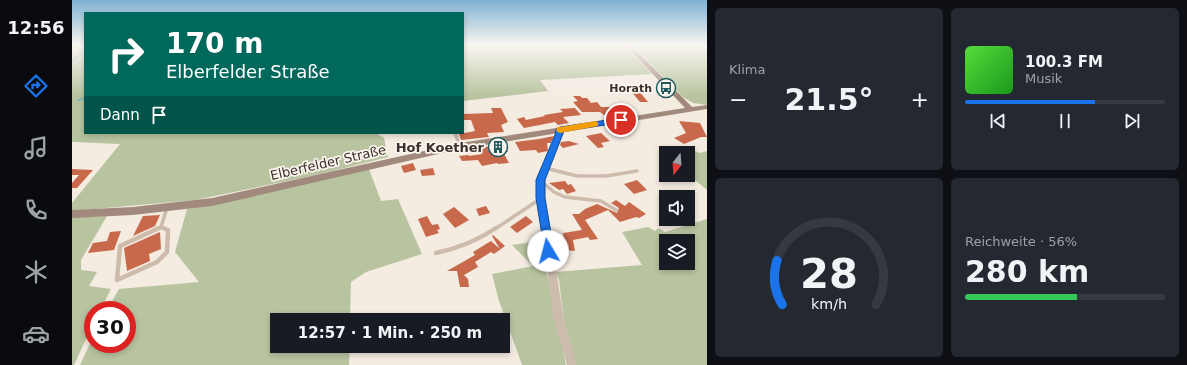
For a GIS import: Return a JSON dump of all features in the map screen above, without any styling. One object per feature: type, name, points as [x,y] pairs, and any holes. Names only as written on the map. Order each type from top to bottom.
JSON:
[{"type":"main road","points":[[645,62],[690,109]]},
{"type":"main road","name":"Elberfelder Straße","points":[[72,214],[193,205],[255,193],[460,146],[707,107]]},
{"type":"street","points":[[560,129],[541,180],[541,198],[560,321],[572,365]]},
{"type":"lane","points":[[455,134],[460,146]]},
{"type":"lane","points":[[545,168],[577,176],[606,176],[637,171]]},
{"type":"lane","points":[[541,180],[554,192],[564,197],[601,201],[616,210]]},
{"type":"lane","points":[[436,253],[458,248],[478,240],[541,198]]},
{"type":"lane","points":[[161,227],[168,230],[167,252],[157,262],[117,280],[120,246],[145,236],[161,227],[167,208]]},
{"type":"green space","points":[[72,62],[84,62],[84,134],[378,134],[384,138],[388,157],[321,174],[195,200],[72,211],[72,203],[120,144],[72,142]]},
{"type":"green space","points":[[464,62],[640,62],[652,74],[540,80],[548,91],[464,101]]},
{"type":"green space","points":[[649,62],[707,62],[707,105],[693,103],[683,97]]},
{"type":"green space","points":[[695,151],[700,153],[707,151],[707,190],[695,180]]},
{"type":"green space","points":[[369,169],[381,201],[398,199],[422,254],[366,272],[351,282],[350,313],[270,313],[270,353],[350,353],[349,365],[80,365],[86,353],[136,353],[136,301],[112,301],[119,289],[199,282],[175,252],[187,209]]},
{"type":"green space","points":[[107,216],[81,260],[81,270],[97,272],[89,286],[111,289],[105,301],[84,301],[84,343],[74,365],[72,365],[72,217]]},
{"type":"green space","points":[[707,219],[707,365],[576,365],[564,322],[559,280],[555,272],[642,265],[622,232],[648,227],[655,231],[659,228],[665,232],[684,226],[695,226],[695,223]]},
{"type":"green space","points":[[540,241],[566,365],[522,365],[510,332],[510,313],[503,313],[492,274],[533,266],[512,245]]},
{"type":"building","points":[[630,90],[638,90],[648,102],[640,102]]},
{"type":"building","points":[[573,96],[587,98],[591,103],[597,102],[601,107],[616,107],[620,113],[604,115],[600,112],[582,112],[573,102],[578,101]]},
{"type":"building","points":[[491,108],[501,108],[508,122],[501,125],[504,132],[487,133],[489,137],[461,140],[459,134],[475,131],[471,120],[464,120],[464,114],[493,113]]},
{"type":"building","points":[[575,108],[581,115],[563,117],[569,123],[558,125],[555,122],[524,128],[517,119],[524,117],[526,120],[563,112],[560,109]]},
{"type":"building","points":[[679,121],[700,123],[707,137],[701,137],[684,144],[674,138],[686,133]]},
{"type":"building","points":[[601,133],[610,141],[601,143],[604,147],[598,148],[586,136]]},
{"type":"building","points":[[554,136],[551,143],[547,143],[548,151],[538,153],[536,150],[520,151],[515,142],[539,139]]},
{"type":"building","points":[[569,141],[579,144],[563,148],[560,145],[561,142]]},
{"type":"building","points":[[503,144],[508,152],[503,152],[509,163],[497,163],[482,166],[478,160],[462,161],[459,156],[482,154],[478,148]]},
{"type":"building","points":[[413,163],[416,170],[404,173],[401,166]]},
{"type":"building","points":[[433,168],[435,175],[422,176],[420,170]]},
{"type":"building","points":[[72,169],[93,170],[77,188],[72,188],[72,183],[79,175],[72,175]]},
{"type":"building","points":[[637,180],[647,190],[634,194],[624,184]]},
{"type":"building","points":[[565,181],[568,185],[571,184],[576,191],[567,194],[563,189],[559,190],[549,183]]},
{"type":"building","points":[[616,200],[625,206],[629,202],[646,214],[639,218],[636,217],[620,222],[608,210],[585,220],[598,239],[590,240],[588,237],[573,240],[575,251],[566,250],[563,233],[582,230],[572,214],[579,214],[585,209],[597,204],[617,213],[619,208],[611,203]]},
{"type":"building","points":[[486,206],[490,213],[479,216],[476,209]]},
{"type":"building","points":[[454,207],[469,220],[455,228],[443,214]]},
{"type":"building","points":[[160,215],[155,226],[133,236],[143,216]]},
{"type":"building","points":[[427,216],[432,225],[438,224],[440,229],[437,230],[439,233],[426,237],[418,219]]},
{"type":"building","points":[[526,216],[533,222],[517,233],[510,227]]},
{"type":"building","points":[[121,231],[114,250],[88,253],[93,243],[107,241],[110,232]]},
{"type":"building","points":[[160,232],[161,249],[149,254],[150,261],[127,271],[124,248]]},
{"type":"building","points":[[493,235],[505,246],[494,254],[491,252],[475,262],[478,267],[464,275],[468,279],[469,287],[460,287],[457,271],[447,271],[475,255],[473,252],[491,241],[500,249],[492,236]]},
{"type":"waterway","points":[[78,100],[84,98]]},
{"type":"slow traffic","points":[[560,131],[560,129],[595,124]]},
{"type":"place","name":"Horath","points":[[666,88]]},
{"type":"place","name":"Hof Koether","points":[[498,147]]},
{"type":"route","points":[[548,251],[541,198],[541,180],[560,129],[621,120]]}]
